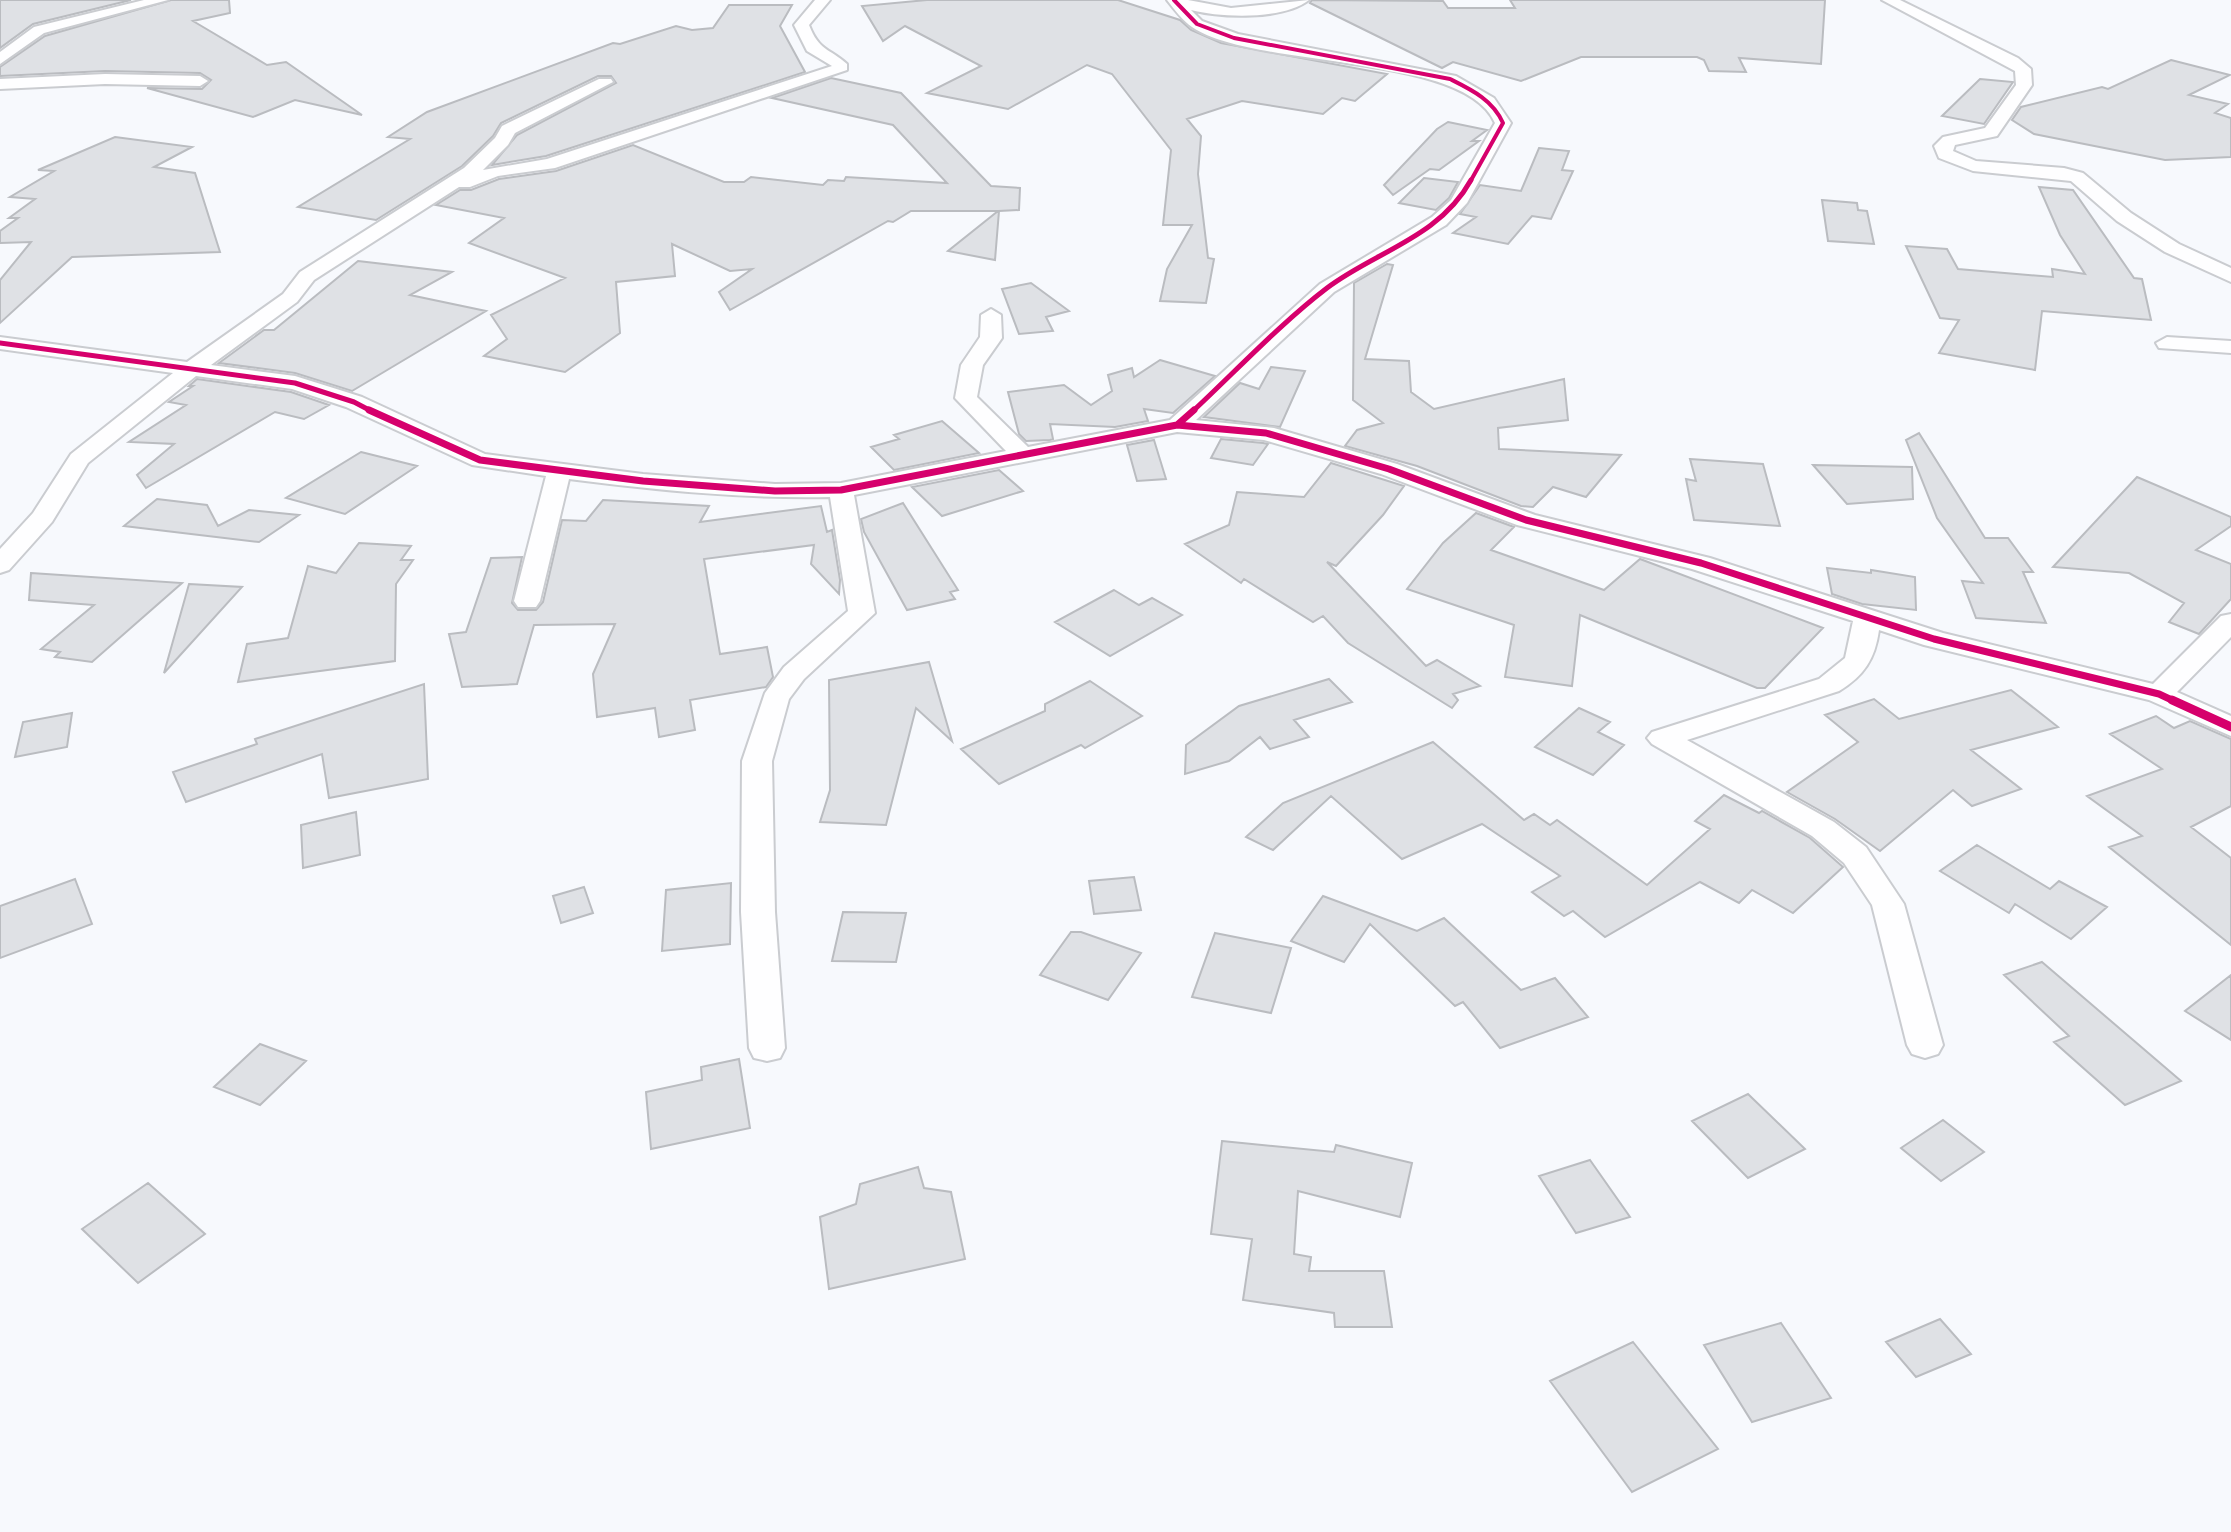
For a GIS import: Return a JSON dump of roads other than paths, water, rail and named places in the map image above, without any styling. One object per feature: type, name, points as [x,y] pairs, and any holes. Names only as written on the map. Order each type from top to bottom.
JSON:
[{"type":"street","points":[[0,59],[39,30],[161,0]]},
{"type":"street","points":[[411,208],[486,174],[549,164],[835,71],[842,67],[837,61],[818,53],[807,40],[801,25],[823,0]]},
{"type":"street","points":[[1173,0],[1210,11],[1242,14],[1302,0]]},
{"type":"street","points":[[1173,0],[1197,24],[1215,33],[1450,79],[1481,94],[1500,114],[1503,123],[1458,203],[1439,221],[1327,288],[1177,425]]},
{"type":"street","points":[[1889,0],[2013,61],[2023,69],[2024,85],[1991,132],[1949,141],[1943,146],[1945,154],[1973,166],[2064,173],[2077,177],[2124,217],[2172,248],[2231,276]]},
{"type":"street","points":[[0,84],[105,79],[200,81]]},
{"type":"street","points":[[0,565],[43,517],[79,459],[190,370],[290,298],[307,276],[470,172],[502,141],[508,130],[605,82]]},
{"type":"street","points":[[991,315],[991,338],[974,355],[967,379],[966,398],[1024,456]]},
{"type":"street","points":[[0,343],[307,386],[354,402],[480,460],[643,481],[760,490],[841,490],[1177,425],[1266,433],[1389,469],[1526,520],[1701,563],[1934,639],[2159,694],[2231,727]]},
{"type":"street","points":[[2167,343],[2231,347]]},
{"type":"street","points":[[527,601],[559,470]]},
{"type":"street","points":[[767,1048],[758,912],[757,761],[775,699],[794,673],[862,613],[841,490]]},
{"type":"street","points":[[1867,619],[1861,657],[1848,675],[1829,685],[1662,738],[1823,829],[1855,855],[1888,904],[1925,1045]]},
{"type":"street","points":[[2159,694],[2231,622]]}]
